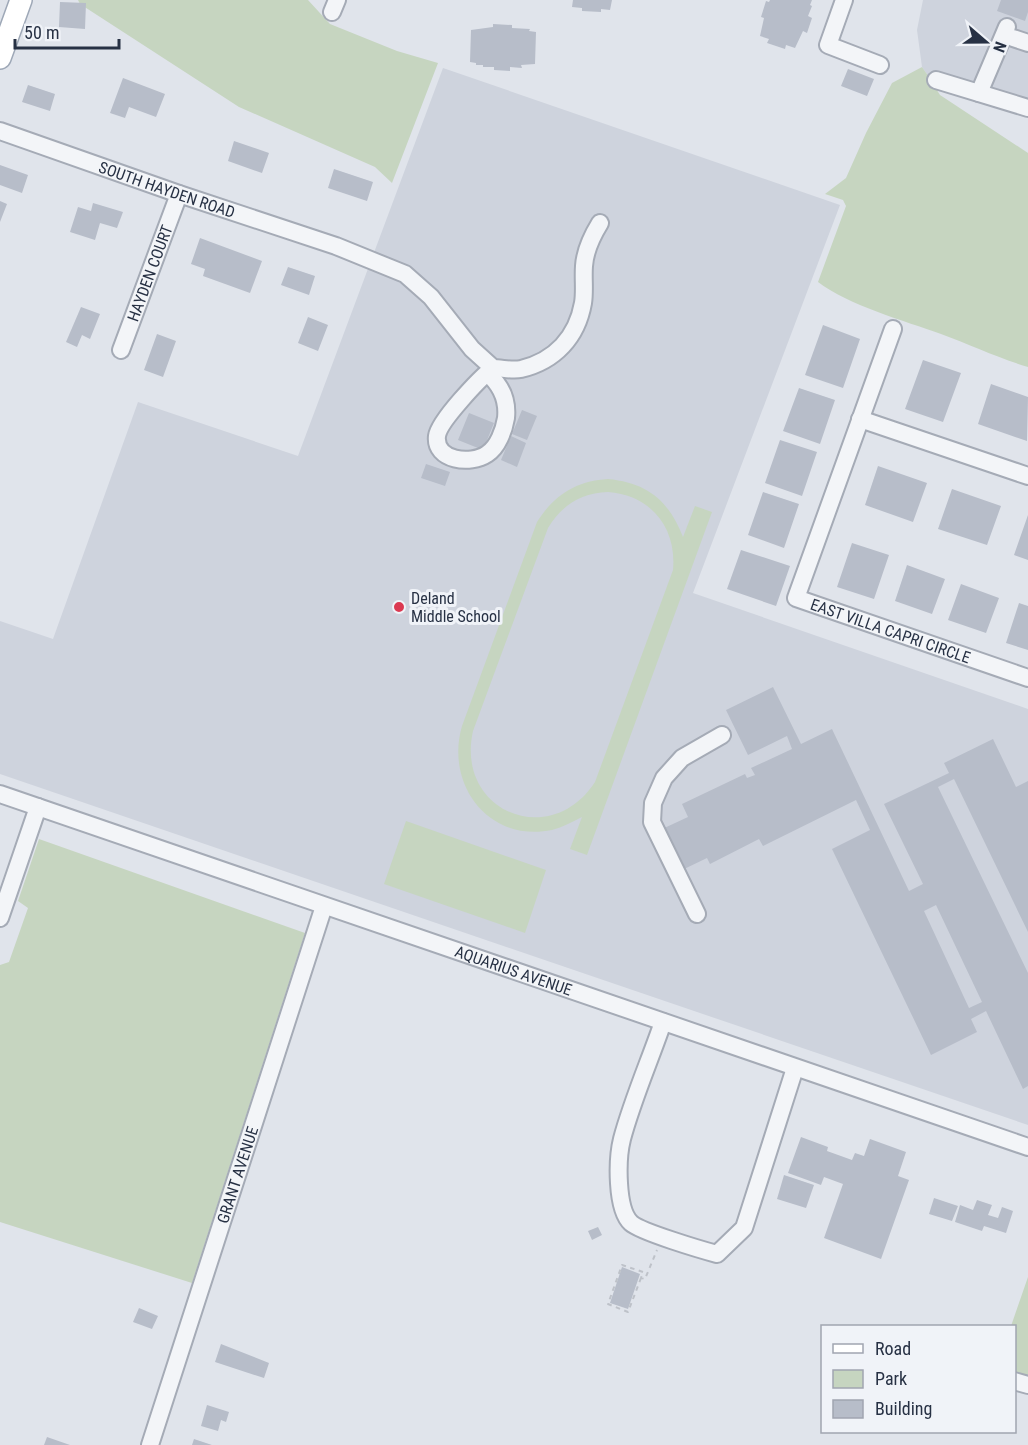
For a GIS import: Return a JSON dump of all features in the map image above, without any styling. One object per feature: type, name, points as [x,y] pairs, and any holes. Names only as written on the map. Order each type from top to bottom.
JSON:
[{"type":"main road","points":[[0,58],[21,0]]},
{"type":"street","points":[[844,0],[828,45],[880,65]]},
{"type":"street","points":[[979,93],[1016,36]]},
{"type":"street","points":[[936,80],[1028,108]]},
{"type":"street","name":"SOUTH HAYDEN ROAD","points":[[0,131],[336,246],[405,274],[431,297],[490,370],[498,383],[507,409],[505,425],[496,447],[487,455],[476,459],[447,456],[437,443],[439,429],[490,370]]},
{"type":"street","name":"HAYDEN COURT","points":[[121,350],[179,194]]},
{"type":"street","points":[[490,370],[520,369],[553,356],[568,340],[577,327],[583,302],[584,263],[591,238],[600,223]]},
{"type":"street","name":"EAST VILLA CAPRI CIRCLE","points":[[893,329],[796,598],[1028,678]]},
{"type":"street","points":[[861,419],[1028,476]]},
{"type":"street","points":[[697,914],[652,822],[653,803],[664,778],[682,758],[722,735]]},
{"type":"street","name":"AQUARIUS AVENUE","points":[[0,794],[1028,1148]]},
{"type":"street","points":[[0,918],[38,807]]},
{"type":"street","name":"GRANT AVENUE","points":[[150,1445],[324,906]]},
{"type":"street","points":[[663,1022],[622,1141],[619,1192],[624,1214],[633,1225],[662,1236],[717,1254],[744,1228],[795,1068]]},
{"type":"path","points":[[640,1278],[645,1280],[662,1236]]},
{"type":"path","points":[[622,1265],[643,1272],[640,1278],[628,1312],[608,1304],[622,1265]]},
{"type":"shaded area","points":[[923,0],[1028,0],[1028,100],[931,71],[929,77],[922,67],[917,30]]},
{"type":"shaded area","name":"Deland Middle School","points":[[443,68],[840,205],[693,593],[1028,709],[1028,1125],[0,774],[0,621],[53,639],[138,402],[298,456]]},
{"type":"green space","points":[[78,0],[308,0],[330,24],[397,51],[438,63],[392,183],[375,167],[239,107],[80,4]]},
{"type":"green space","points":[[922,67],[929,77],[927,85],[935,87],[940,95],[1028,153],[1028,367],[861,305],[818,282],[846,206],[843,200],[825,194],[846,178],[892,83]]},
{"type":"green space","points":[[596,480],[622,481],[646,490],[664,504],[683,537],[695,506],[712,512],[587,855],[570,849],[582,817],[552,830],[529,832],[509,827],[491,818],[477,805],[466,788],[460,769],[458,748],[462,726],[537,522],[558,497],[576,486]],"holes":[[[608,492],[636,499],[658,516],[670,540],[673,570],[595,782],[576,803],[554,814],[532,817],[510,812],[492,800],[478,782],[471,759],[473,731],[548,528],[553,520],[573,502],[589,495]]]},
{"type":"green space","points":[[406,821],[546,870],[525,933],[384,884]]},
{"type":"green space","points":[[39,839],[305,933],[192,1283],[0,1222],[0,965],[9,962],[28,908],[18,901]]},
{"type":"green space","points":[[1028,1277],[1028,1378],[1016,1374],[1016,1325],[1011,1325]]},
{"type":"building","points":[[573,0],[612,0],[610,10],[601,9],[601,12],[582,11],[582,8],[572,7]]},
{"type":"building","points":[[812,0],[808,16],[812,18],[807,33],[803,31],[795,48],[786,45],[785,49],[767,43],[769,39],[760,36],[764,18],[761,17],[766,1]]},
{"type":"building","points":[[1001,0],[1028,0],[1025,21],[997,11]]},
{"type":"building","points":[[60,2],[86,3],[85,29],[59,27]]},
{"type":"building","points":[[493,24],[512,25],[512,28],[530,29],[529,31],[536,32],[535,64],[521,65],[522,68],[510,67],[510,71],[494,70],[494,67],[483,67],[483,65],[470,62],[471,30],[493,27]]},
{"type":"building","points":[[848,69],[874,79],[867,96],[841,86]]},
{"type":"building","points":[[123,78],[165,94],[156,117],[129,107],[125,118],[110,113]]},
{"type":"building","points":[[28,85],[55,94],[50,111],[22,102]]},
{"type":"building","points":[[234,141],[269,153],[262,173],[228,161]]},
{"type":"building","points":[[0,165],[28,175],[22,193],[0,185]]},
{"type":"building","points":[[334,169],[373,182],[367,201],[328,188]]},
{"type":"building","points":[[0,201],[7,204],[0,222]]},
{"type":"building","points":[[93,203],[123,212],[117,228],[100,223],[95,240],[70,232],[78,207],[91,211]]},
{"type":"building","points":[[200,238],[262,261],[250,293],[203,276],[205,269],[191,264]]},
{"type":"building","points":[[288,267],[315,276],[309,295],[281,285]]},
{"type":"building","points":[[81,307],[100,314],[90,339],[82,335],[77,347],[66,342]]},
{"type":"building","points":[[308,317],[328,325],[318,351],[298,343]]},
{"type":"building","points":[[823,325],[860,339],[843,388],[805,375]]},
{"type":"building","points":[[157,334],[176,341],[163,377],[144,370]]},
{"type":"building","points":[[923,360],[961,373],[943,422],[905,409]]},
{"type":"building","points":[[991,384],[1028,397],[1027,441],[978,424]]},
{"type":"building","points":[[799,388],[835,400],[820,444],[783,431]]},
{"type":"building","points":[[522,410],[537,416],[527,440],[512,434]]},
{"type":"building","points":[[469,413],[494,423],[483,450],[458,440]]},
{"type":"building","points":[[511,436],[526,443],[517,467],[501,460]]},
{"type":"building","points":[[780,440],[817,452],[802,496],[765,483]]},
{"type":"building","points":[[426,464],[450,472],[445,486],[421,478]]},
{"type":"building","points":[[878,466],[927,483],[913,522],[865,505]]},
{"type":"building","points":[[952,489],[1001,506],[987,545],[938,529]]},
{"type":"building","points":[[763,492],[799,504],[784,548],[748,535]]},
{"type":"building","points":[[1028,515],[1028,560],[1014,555]]},
{"type":"building","points":[[852,543],[889,555],[874,599],[837,587]]},
{"type":"building","points":[[741,550],[790,566],[776,606],[727,589]]},
{"type":"building","points":[[907,565],[945,579],[932,614],[895,601]]},
{"type":"building","points":[[961,584],[999,598],[986,633],[948,620]]},
{"type":"building","points":[[1019,603],[1028,606],[1028,650],[1006,643]]},
{"type":"building","points":[[773,687],[801,744],[832,729],[909,891],[923,884],[884,804],[949,773],[944,763],[993,739],[1016,787],[1028,781],[1028,932],[954,779],[938,787],[1028,973],[1028,1086],[1023,1089],[986,1011],[971,1019],[977,1032],[931,1055],[832,849],[870,830],[856,800],[763,846],[759,839],[710,864],[707,858],[680,871],[660,830],[688,817],[682,804],[745,774],[747,778],[755,775],[751,768],[792,749],[787,736],[748,755],[726,710]],"holes":[[[936,905],[982,1002],[969,1008],[924,911]]]},
{"type":"building","points":[[801,1137],[828,1147],[827,1151],[852,1160],[855,1153],[864,1156],[870,1139],[906,1152],[898,1176],[909,1180],[881,1259],[824,1238],[843,1184],[824,1177],[821,1185],[788,1173]]},
{"type":"building","points":[[784,1175],[814,1185],[806,1208],[777,1199]]},
{"type":"building","points":[[934,1198],[958,1206],[952,1221],[929,1214]]},
{"type":"building","points":[[977,1200],[992,1205],[988,1215],[998,1218],[1002,1207],[1013,1211],[1006,1233],[984,1226],[982,1231],[955,1222],[960,1205],[973,1210]]},
{"type":"building","points":[[598,1227],[602,1235],[592,1240],[588,1231]]},
{"type":"building","points":[[622,1267],[640,1274],[628,1309],[610,1303]]},
{"type":"building","points":[[139,1308],[158,1316],[152,1329],[133,1322]]},
{"type":"building","points":[[221,1344],[269,1363],[264,1378],[215,1362]]},
{"type":"building","points":[[207,1405],[229,1412],[226,1422],[221,1420],[218,1431],[201,1426]]},
{"type":"building","points":[[47,1437],[70,1445],[44,1445]]},
{"type":"building","points":[[194,1439],[212,1445],[192,1445]]},
{"type":"place","name":"Deland Middle School","points":[[399,607]]}]
